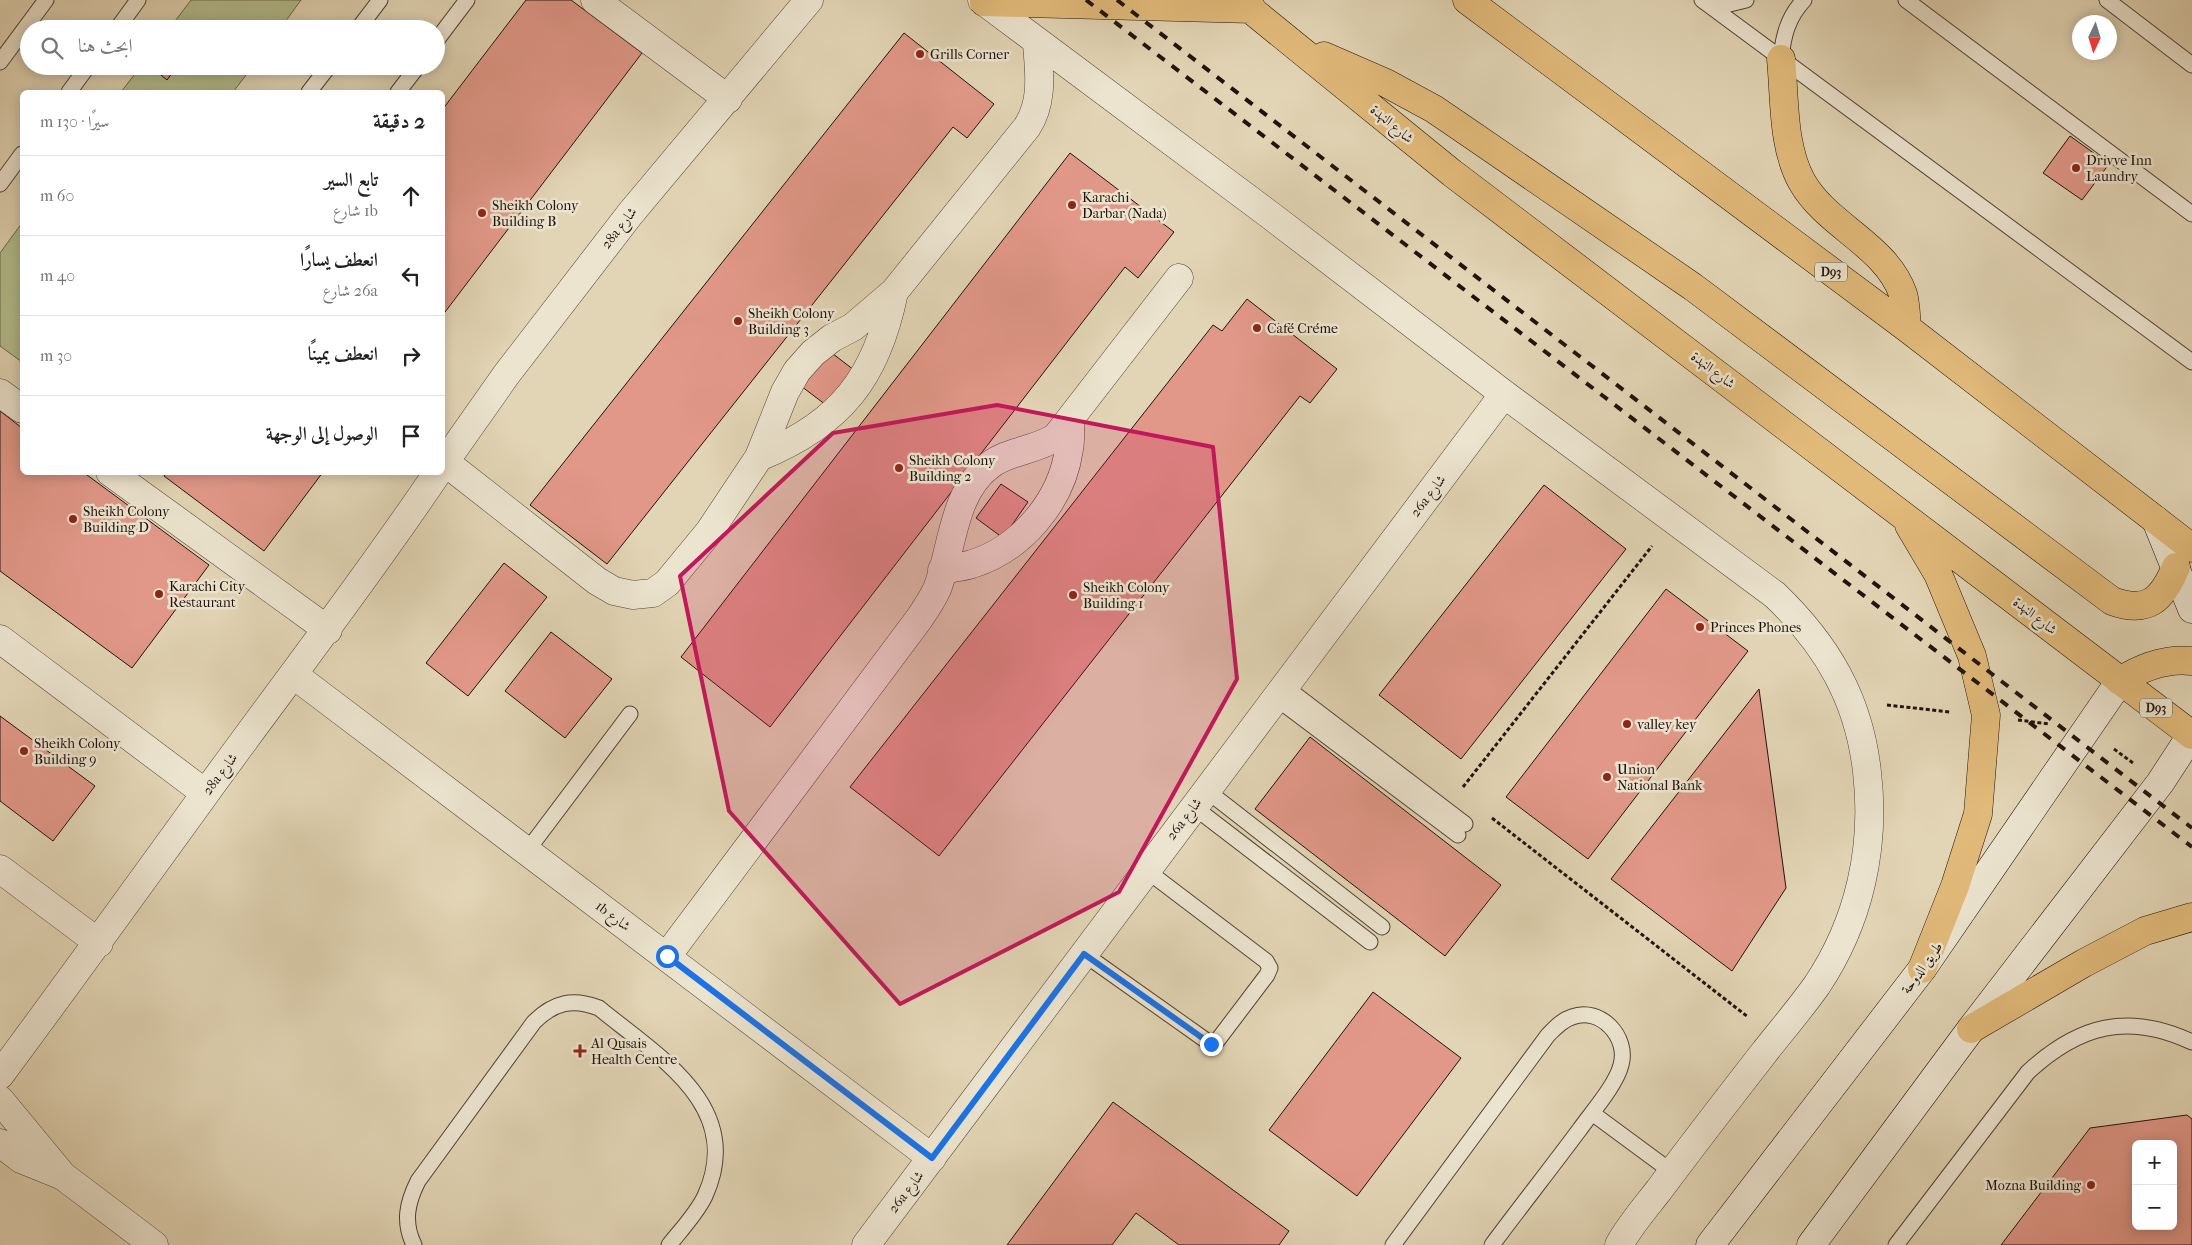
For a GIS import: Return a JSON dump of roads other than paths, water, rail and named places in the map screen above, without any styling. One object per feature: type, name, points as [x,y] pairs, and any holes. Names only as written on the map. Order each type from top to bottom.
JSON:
[{"type":"main road","name":"D93","points":[[1467,0],[1907,328],[2156,520]]},
{"type":"main road","points":[[983,1],[1246,4]]},
{"type":"main road","name":"شارع النهدة","points":[[1246,4],[1452,173],[2192,735]]},
{"type":"main road","points":[[1293,43],[1386,83],[1434,109],[1693,287],[2112,601],[2128,607],[2148,605],[2161,595],[2184,558]]},
{"type":"main road","points":[[1781,59],[1788,136],[1793,159],[1802,181],[1814,201],[1868,248],[1895,276],[1904,296],[1907,328]]},
{"type":"main road","points":[[1902,513],[1938,574],[1972,656],[1986,715],[1978,814],[1955,886],[1922,969]]},
{"type":"main road","points":[[2120,681],[2139,669],[2162,662],[2192,661]]},
{"type":"main road","points":[[1971,1029],[2084,963],[2145,931],[2192,917]]},
{"type":"street","points":[[595,0],[728,99]]},
{"type":"street","name":"28a شارع","points":[[445,463],[506,375],[630,214],[809,0]]},
{"type":"street","points":[[983,1],[1270,215],[1504,394],[1775,595],[1800,618],[1821,646],[1851,702],[1863,740],[1870,798],[1870,838],[1864,877],[1853,915],[1837,951],[1816,986],[1672,1172],[1619,1245]]},
{"type":"street","points":[[445,469],[597,581],[614,591],[633,595],[652,593],[667,583],[709,532],[759,456],[785,392],[797,371],[813,353],[832,338],[860,322],[894,292],[1033,117],[1039,97],[1037,43]]},
{"type":"street","points":[[667,956],[919,619],[937,589],[958,514],[976,479],[988,466],[1004,456],[1045,444],[1056,437],[1179,278]]},
{"type":"street","points":[[759,456],[789,444],[817,427],[851,393],[877,353],[888,323],[894,292]]},
{"type":"street","points":[[0,393],[20,408]]},
{"type":"street","name":"26a شارع","points":[[866,1245],[1504,394]]},
{"type":"street","points":[[942,570],[973,564],[1001,550],[1026,532],[1047,508],[1061,480],[1069,450],[1070,419]]},
{"type":"street","points":[[114,475],[328,630]]},
{"type":"street","name":"28a شارع","points":[[0,1075],[328,630],[436,475]]},
{"type":"street","points":[[2156,520],[2184,558],[2192,609]]},
{"type":"street","points":[[0,639],[206,793]]},
{"type":"street","name":"1b شارع","points":[[294,675],[932,1158]]},
{"type":"street","name":"طريق الدوحة","points":[[1710,1245],[1922,969],[2120,681]]},
{"type":"street","points":[[1811,1245],[1971,1029],[2160,783],[2192,735]]},
{"type":"street","points":[[0,869],[99,943]]},
{"type":"street","points":[[0,1100],[63,1176],[154,1245]]},
{"type":"street","points":[[0,1143],[21,1159],[63,1176]]},
{"type":"lane","points":[[31,20],[46,0]]},
{"type":"lane","points":[[123,20],[138,0]]},
{"type":"lane","points":[[365,20],[380,0]]},
{"type":"lane","points":[[445,29],[467,0]]},
{"type":"lane","points":[[1708,4],[1746,0]]},
{"type":"lane","points":[[1781,59],[1783,38],[1790,18],[1804,0]]},
{"type":"lane","points":[[1906,0],[2192,214]]},
{"type":"lane","points":[[2106,0],[2192,65]]},
{"type":"lane","points":[[1708,4],[2192,362]]},
{"type":"lane","points":[[0,62],[20,35]]},
{"type":"lane","points":[[70,90],[81,75]]},
{"type":"lane","points":[[311,90],[322,75]]},
{"type":"lane","points":[[400,90],[411,75]]},
{"type":"lane","points":[[0,184],[20,157]]},
{"type":"lane","points":[[1280,692],[1462,829]]},
{"type":"lane","points":[[527,851],[630,714]]},
{"type":"lane","points":[[1200,799],[1382,927]]},
{"type":"lane","points":[[1200,799],[1370,942]]},
{"type":"lane","points":[[1084,954],[1211,1044],[1217,1041],[1268,975],[1270,968],[1266,960],[1146,870]]},
{"type":"lane","points":[[414,1245],[408,1233],[406,1219],[407,1206],[418,1181],[534,1022],[544,1011],[557,1004],[571,1001],[599,1008],[677,1073],[694,1089],[706,1108],[713,1130],[712,1176],[705,1198],[669,1245]]},
{"type":"lane","points":[[1393,1245],[1548,1035],[1562,1022],[1573,1016],[1589,1015],[1605,1021],[1617,1033],[1623,1048],[1621,1065],[1592,1113],[1492,1245]]},
{"type":"lane","points":[[1896,1245],[2028,1072],[2048,1054],[2070,1039],[2094,1030],[2121,1026],[2147,1027],[2173,1033],[2192,1042]]},
{"type":"lane","points":[[1592,1113],[1672,1172]]},
{"type":"railway","points":[[1086,0],[2192,847]]},
{"type":"railway","points":[[1117,0],[2192,828]]},
{"type":"place","name":"Grills Corner","points":[[920,54]]},
{"type":"place","name":"Drivve Inn Laundry","points":[[2076,168]]},
{"type":"place","name":"Karachi Darbar (Nada)","points":[[1072,205]]},
{"type":"place","name":"Sheikh Colony Building B","points":[[482,213]]},
{"type":"place","name":"Sheikh Colony Building 3","points":[[738,321]]},
{"type":"place","name":"Café Créme","points":[[1257,328]]},
{"type":"place","name":"Sheikh Colony Building 2","points":[[899,468]]},
{"type":"place","name":"Sheikh Colony Building D","points":[[73,519]]},
{"type":"place","name":"Karachi City Restaurant","points":[[159,594]]},
{"type":"place","name":"Sheikh Colony Building 1","points":[[1073,595]]},
{"type":"place","name":"Princes Phones","points":[[1700,627]]},
{"type":"place","name":"valley key","points":[[1627,724]]},
{"type":"place","name":"Sheikh Colony Building 9","points":[[24,751]]},
{"type":"place","name":"Union National Bank","points":[[1607,777]]},
{"type":"place","name":"Al Qusais Health Centre","points":[[580,1051]]},
{"type":"place","name":"Mozna Building","points":[[2091,1185]]}]
